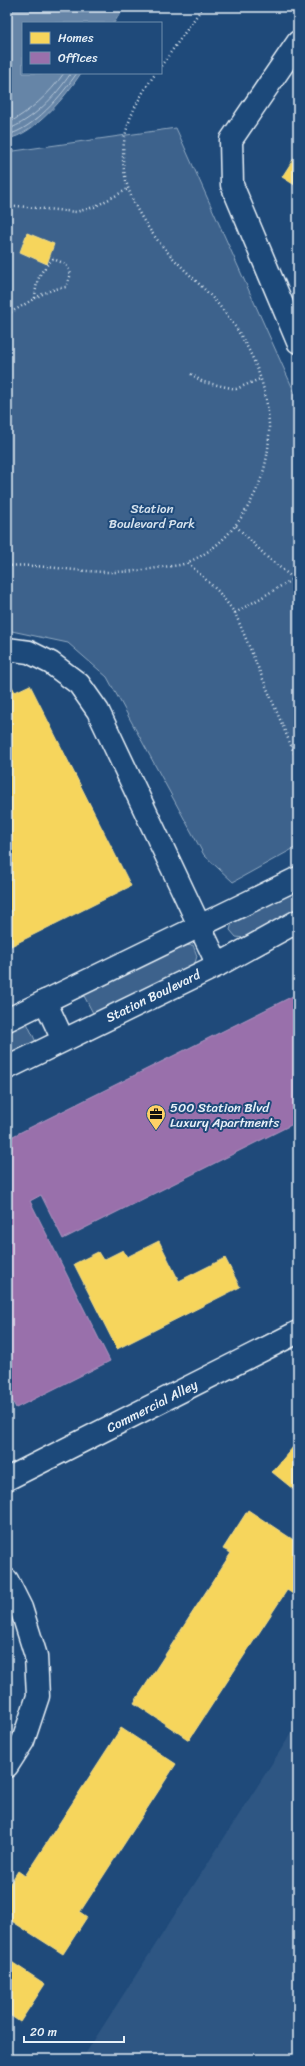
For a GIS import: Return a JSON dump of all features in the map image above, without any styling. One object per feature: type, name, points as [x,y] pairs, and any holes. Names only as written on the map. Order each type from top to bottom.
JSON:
[{"type":"street","points":[[298,42],[231,140],[232,185],[298,342]]},
{"type":"street","points":[[7,649],[29,652],[51,662],[79,684],[98,711],[198,926],[218,965]]},
{"type":"street","points":[[7,1020],[298,878]]},
{"type":"street","name":"Station Boulevard","points":[[7,1068],[218,965],[298,922]]},
{"type":"street","points":[[45,1001],[64,1040]]},
{"type":"street","name":"Commercial Alley","points":[[7,1479],[298,1332]]},
{"type":"street","points":[[7,1580],[20,1608],[36,1656],[38,1696],[23,1741],[7,1766]]},
{"type":"path","points":[[162,65],[203,7]]},
{"type":"path","points":[[7,566],[29,564],[86,571],[124,572],[188,563],[219,544],[236,526],[251,503],[261,480],[267,460],[270,434],[268,407],[260,379],[245,341],[221,308],[160,243],[141,217],[128,189],[122,162],[126,129],[134,107],[155,74]]},
{"type":"path","points":[[7,204],[76,212],[94,207],[128,189]]},
{"type":"path","points":[[7,314],[35,298],[43,292],[66,287],[71,274],[66,264],[53,259],[43,269],[36,281],[35,298]]},
{"type":"path","points":[[191,374],[203,382],[236,389],[260,379]]},
{"type":"path","points":[[236,526],[298,582]]},
{"type":"path","points":[[188,563],[218,590],[234,613],[298,762]]},
{"type":"path","points":[[234,613],[293,579]]},
{"type":"shaded area","points":[[298,1723],[298,2059],[82,2059]]},
{"type":"green space","name":"Station Boulevard Park","points":[[176,128],[298,400],[298,846],[233,882],[204,855],[107,677],[68,643],[7,630],[7,152]]},
{"type":"green space","points":[[298,889],[298,911],[244,938],[236,937],[230,930],[232,923],[238,919]]},
{"type":"green space","points":[[193,945],[197,956],[195,963],[94,1015],[83,994],[184,946]]},
{"type":"green space","points":[[27,1023],[36,1042],[7,1057],[7,1033]]},
{"type":"water","points":[[7,7],[124,7],[115,22],[22,22],[22,74],[80,74],[59,102],[39,122],[17,136],[7,139]]},
{"type":"building: Homes","points":[[298,152],[298,187],[282,177]]},
{"type":"building: Homes","points":[[27,233],[54,244],[47,264],[20,252]]},
{"type":"building: Homes","points":[[9,681],[15,692],[30,685],[131,886],[7,948],[7,682]]},
{"type":"building: Homes","points":[[159,1241],[179,1281],[225,1258],[240,1287],[117,1349],[74,1264],[98,1252],[103,1260],[123,1250],[127,1257]]},
{"type":"building: Homes","points":[[294,1446],[298,1450],[298,1493],[272,1472]]},
{"type":"building: Homes","points":[[248,1510],[298,1543],[298,1597],[287,1590],[189,1740],[134,1703],[231,1553],[223,1549]]},
{"type":"building: Homes","points":[[121,1728],[176,1764],[80,1912],[87,1917],[63,1954],[7,1918],[7,1888],[18,1871],[25,1876]]},
{"type":"building: Homes","points":[[7,1959],[45,1984],[20,2022],[8,2014],[7,2016]]},
{"type":"building: Offices","points":[[297,994],[298,1129],[295,1123],[63,1239],[41,1195],[30,1201],[110,1361],[16,1408],[7,1391],[7,1139]]},
{"type":"place","name":"500 Station Blvd Luxury Apartments","points":[[156,1131]]}]
